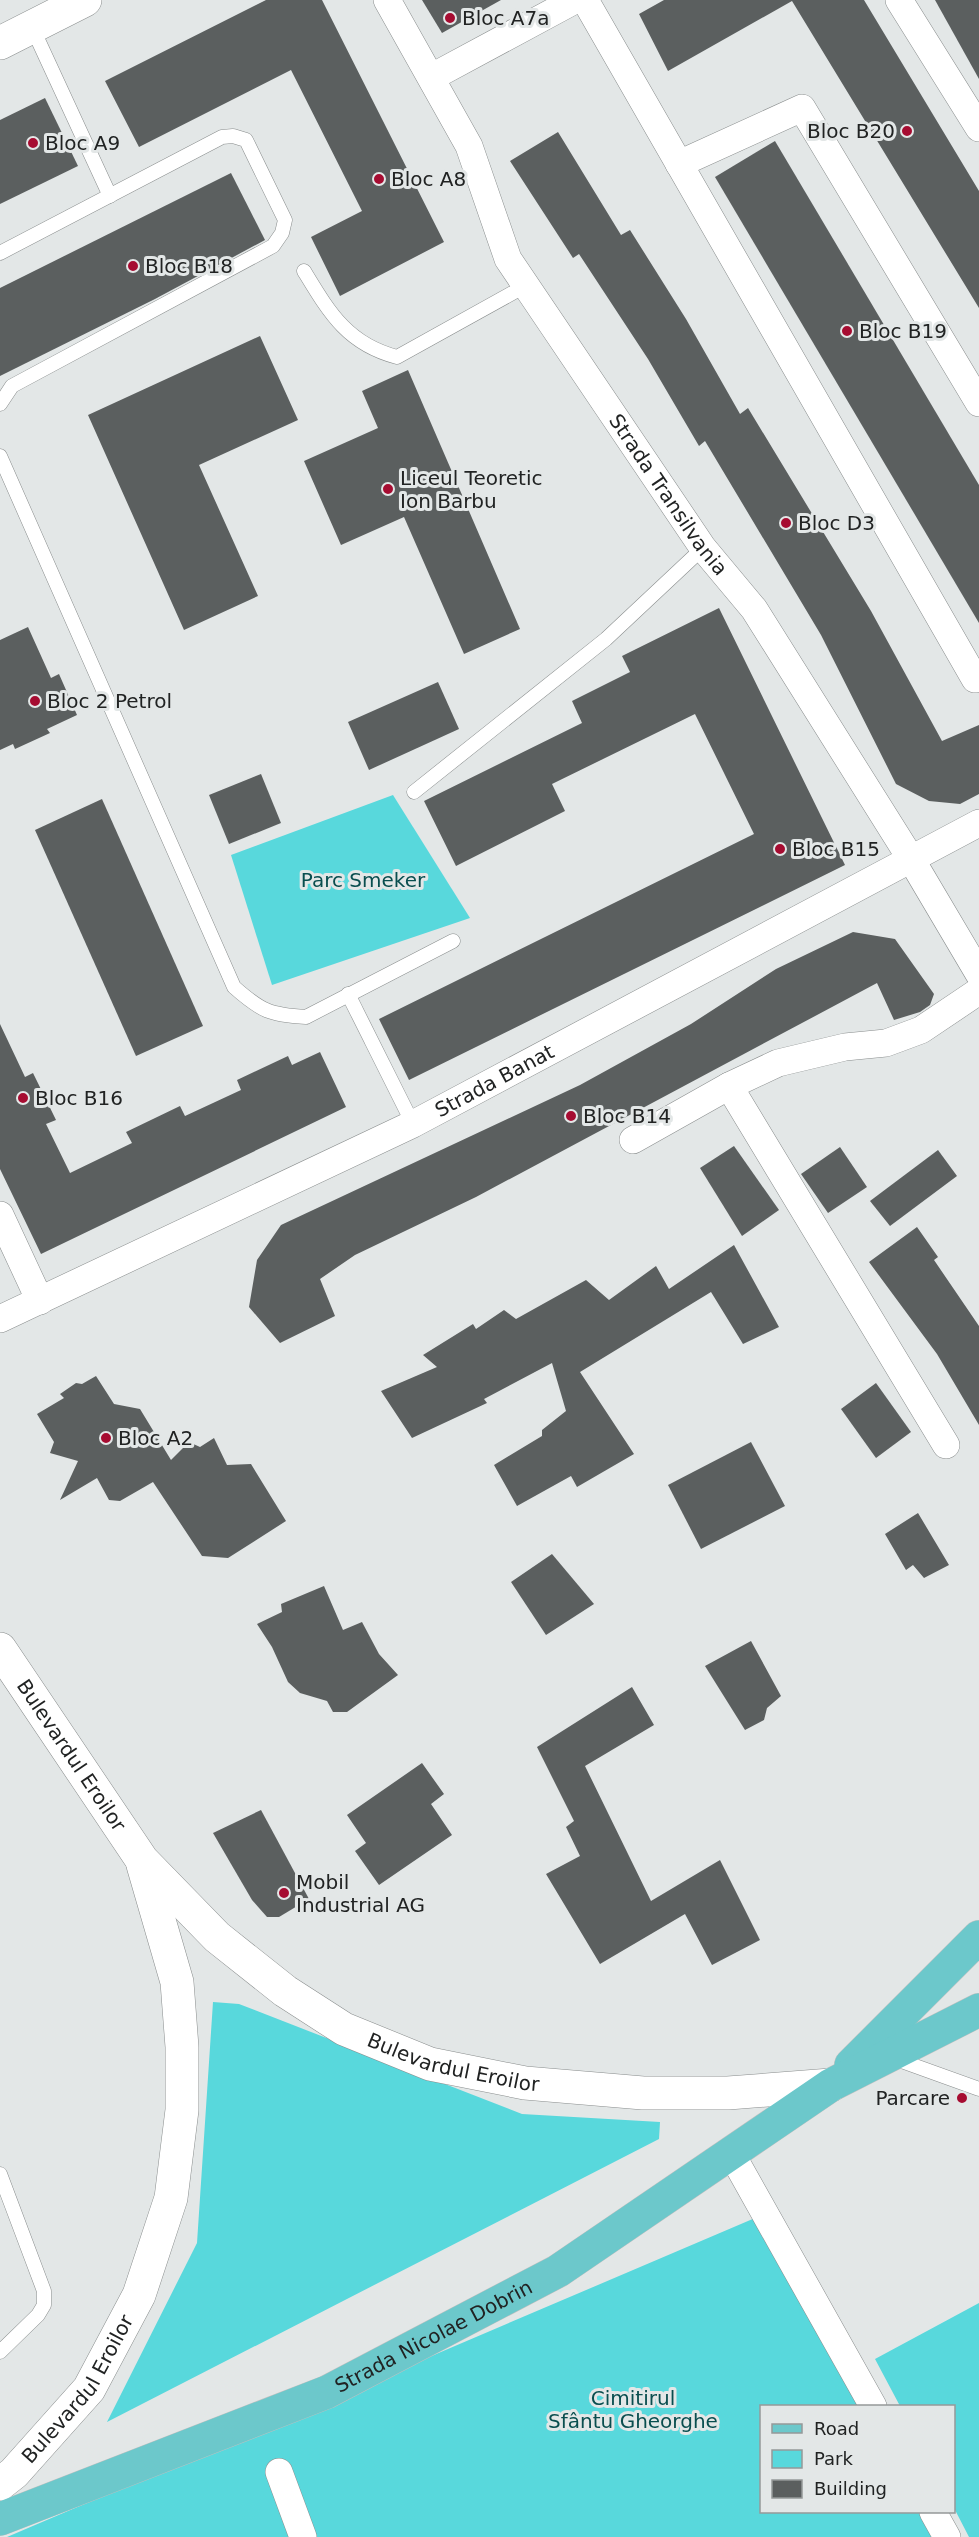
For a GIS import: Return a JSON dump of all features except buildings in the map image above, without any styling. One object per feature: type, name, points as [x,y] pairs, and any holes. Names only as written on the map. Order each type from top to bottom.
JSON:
[{"type":"main road","name":"Strada Nicolae Dobrin","points":[[831,2085],[979,1937]]},
{"type":"main road","name":"Strada Nicolae Dobrin","points":[[0,2519],[327,2392],[558,2271],[831,2085],[979,2010]]},
{"type":"street","points":[[0,43],[85,0]]},
{"type":"street","name":"Strada Transilvania","points":[[387,0],[469,146],[508,259],[704,548],[754,609],[911,859],[979,974]]},
{"type":"street","points":[[432,77],[575,0]]},
{"type":"street","points":[[585,0],[969,669],[975,679],[979,677]]},
{"type":"street","points":[[899,0],[979,128]]},
{"type":"street","points":[[679,164],[802,108],[979,403]]},
{"type":"street","name":"Strada Banat","points":[[0,1318],[413,1124],[979,823]]},
{"type":"street","points":[[633,1140],[729,1086],[778,1064],[845,1047],[885,1043],[921,1030],[979,991]]},
{"type":"street","points":[[729,1086],[946,1445]]},
{"type":"street","points":[[0,1215],[40,1301]]},
{"type":"street","name":"Bulevardul Eroilor","points":[[0,1649],[142,1860],[217,1937],[285,1991],[344,2029],[430,2064],[525,2083],[643,2093],[728,2093],[831,2085]]},
{"type":"street","name":"Bulevardul Eroilor","points":[[5,2475],[88,2389],[139,2295],[171,2198],[182,2110],[179,2003],[177,1982],[142,1860]]},
{"type":"street","points":[[730,2153],[872,2405]]},
{"type":"street","points":[[279,2472],[303,2537]]},
{"type":"street","points":[[934,2513],[947,2537]]},
{"type":"lane","points":[[32,27],[110,196]]},
{"type":"lane","points":[[0,253],[222,137],[233,135],[246,140],[285,220],[282,233],[273,246],[12,386],[0,404]]},
{"type":"lane","points":[[304,271],[330,314],[350,334],[375,351],[397,357],[525,286]]},
{"type":"lane","points":[[0,456],[234,987],[256,1006],[279,1015],[306,1017],[453,941]]},
{"type":"lane","points":[[414,792],[606,639],[704,548]]},
{"type":"lane","points":[[348,994],[413,1124]]},
{"type":"lane","points":[[888,2056],[979,2089]]},
{"type":"lane","points":[[0,2174],[44,2291],[44,2305],[38,2315],[0,2352]]},
{"type":"green space","name":"Parc Smeker","points":[[393,795],[470,918],[272,985],[231,855]]},
{"type":"green space","points":[[213,2002],[239,2004],[522,2114],[660,2122],[659,2139],[107,2422],[197,2243]]},
{"type":"green space","name":"Cimitirul Sfântu Gheorghe","points":[[755,2218],[864,2405],[760,2405],[760,2513],[927,2513],[940,2537],[7,2537]]},
{"type":"green space","points":[[979,2303],[979,2537],[969,2537],[955,2510],[955,2405],[899,2405],[875,2359]]},
{"type":"place","name":"Bloc A7a","points":[[450,18]]},
{"type":"place","name":"Bloc B20","points":[[907,131]]},
{"type":"place","name":"Bloc A9","points":[[33,143]]},
{"type":"place","name":"Bloc A8","points":[[379,179]]},
{"type":"place","name":"Bloc B18","points":[[133,266]]},
{"type":"place","name":"Bloc B19","points":[[847,331]]},
{"type":"place","name":"Liceul Teoretic Ion Barbu","points":[[388,489]]},
{"type":"place","name":"Bloc D3","points":[[786,523]]},
{"type":"place","name":"Bloc 2 Petrol","points":[[35,701]]},
{"type":"place","name":"Bloc B15","points":[[780,849]]},
{"type":"place","name":"Bloc B16","points":[[23,1098]]},
{"type":"place","name":"Bloc B14","points":[[571,1116]]},
{"type":"place","name":"Bloc A2","points":[[106,1438]]},
{"type":"place","name":"Mobil Industrial AG","points":[[284,1893]]},
{"type":"place","name":"Parcare","points":[[962,2098]]}]
